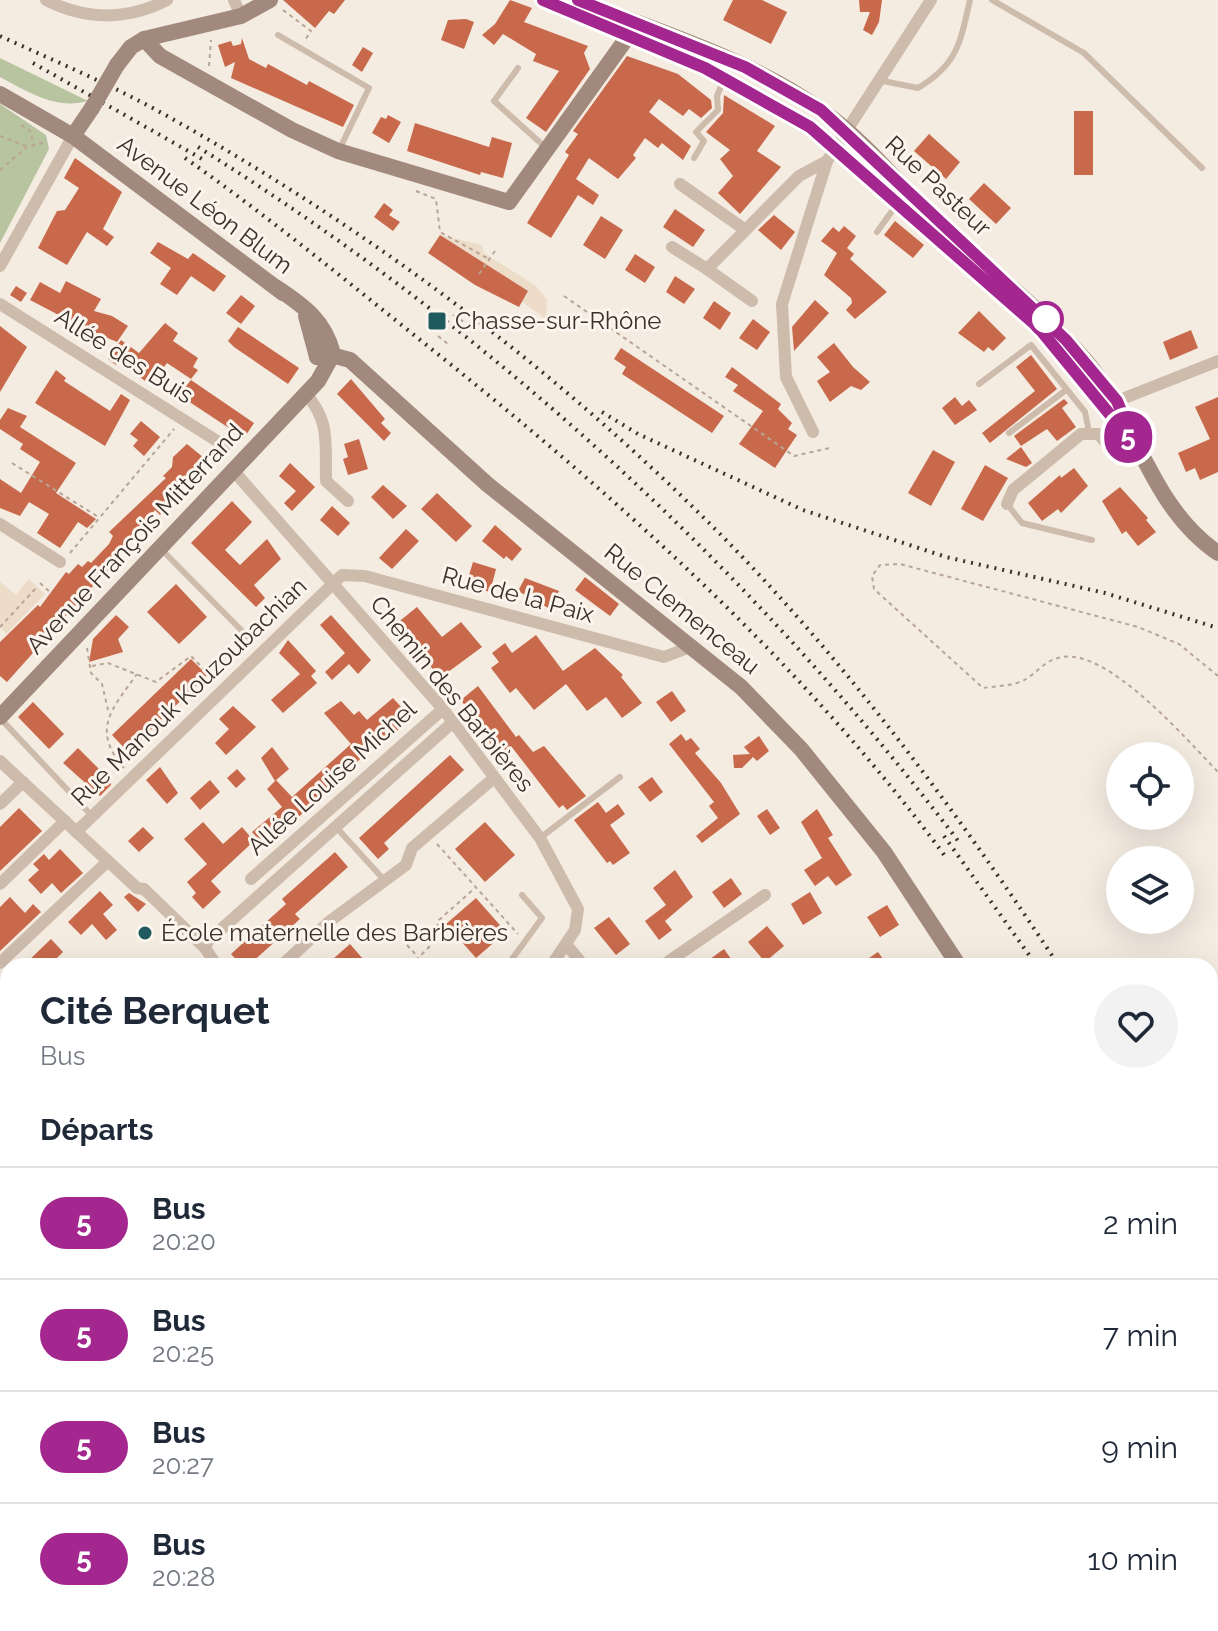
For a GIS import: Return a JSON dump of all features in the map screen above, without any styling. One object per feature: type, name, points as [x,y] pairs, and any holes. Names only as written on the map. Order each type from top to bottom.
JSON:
[{"type":"street","points":[[46,0],[72,14],[97,16],[143,11],[167,0]]},
{"type":"street","points":[[234,0],[241,16]]},
{"type":"street","points":[[543,0],[640,32]]},
{"type":"street","points":[[559,0],[640,32]]},
{"type":"street","points":[[578,0],[640,32]]},
{"type":"street","points":[[813,432],[786,377],[782,304],[831,156],[931,0]]},
{"type":"street","points":[[0,266],[73,136],[131,47],[144,39],[213,24],[274,3]]},
{"type":"street","points":[[144,39],[160,56],[205,82],[338,151],[500,202],[509,202],[640,32]]},
{"type":"street","name":"Rue Pasteur","points":[[640,32],[810,127],[831,156],[902,198],[1046,319],[1117,401],[1135,445]]},
{"type":"street","name":"Rue Pasteur","points":[[640,32],[745,67],[821,110],[845,131],[902,198],[1038,327],[1135,445],[1178,516],[1218,553]]},
{"type":"street","name":"Avenue Léon Blum","points":[[0,94],[73,136],[277,288],[306,316],[325,354]]},
{"type":"street","points":[[707,269],[799,176],[831,156]]},
{"type":"street","points":[[680,184],[744,229]]},
{"type":"street","points":[[672,247],[752,301]]},
{"type":"street","points":[[277,288],[320,322],[325,354]]},
{"type":"street","name":"Allée des Buis","points":[[0,304],[225,446]]},
{"type":"street","name":"Avenue François Mitterrand","points":[[1,714],[305,393],[325,354]]},
{"type":"street","name":"Rue Clemenceau","points":[[325,354],[350,360],[487,484],[741,687],[801,749],[884,852],[954,958]]},
{"type":"street","points":[[1117,401],[1218,361]]},
{"type":"street","points":[[305,393],[319,407],[324,420],[326,481],[348,501]]},
{"type":"street","points":[[1007,504],[1013,490],[1081,434],[1098,434],[1112,449],[1125,450],[1135,445]]},
{"type":"street","name":"Chemin des Barbières","points":[[232,469],[443,709],[540,838],[578,909],[575,930],[556,958]]},
{"type":"street","points":[[0,524],[60,562]]},
{"type":"street","name":"Rue de la Paix","points":[[333,584],[342,575],[365,576],[664,657],[693,646]]},
{"type":"street","name":"Rue Manouk Kouzoubachian","points":[[76,832],[333,584]]},
{"type":"street","name":"Allée Louise Michel","points":[[251,879],[443,709]]},
{"type":"street","points":[[205,948],[208,941],[453,722]]},
{"type":"street","points":[[0,761],[137,888],[144,889],[212,958]]},
{"type":"street","points":[[290,958],[330,921],[406,865],[412,848],[494,778]]},
{"type":"street","points":[[0,804],[23,782]]},
{"type":"street","points":[[0,884],[65,821]]},
{"type":"street","points":[[5,958],[108,861]]},
{"type":"street","points":[[674,958],[765,895]]},
{"type":"street","points":[[566,944],[577,958]]},
{"type":"lane","points":[[878,80],[918,88],[939,76],[958,52],[970,0]]},
{"type":"lane","points":[[992,0],[1084,53],[1202,168]]},
{"type":"lane","points":[[278,35],[369,88],[338,151]]},
{"type":"lane","points":[[518,68],[494,101],[548,149]]},
{"type":"lane","points":[[694,158],[704,141],[696,132],[718,110],[717,96],[725,78]]},
{"type":"lane","points":[[877,232],[902,198]]},
{"type":"lane","points":[[979,384],[1031,345],[1085,412],[1089,432]]},
{"type":"lane","points":[[1009,433],[1066,390]]},
{"type":"lane","points":[[1007,504],[1022,523],[1092,540]]},
{"type":"lane","points":[[158,547],[247,636]]},
{"type":"lane","points":[[1,714],[93,817]]},
{"type":"lane","points":[[540,838],[620,777]]},
{"type":"lane","points":[[336,827],[386,882]]},
{"type":"lane","points":[[512,958],[542,918],[522,895]]},
{"type":"path","points":[[274,3],[311,31],[301,48]]},
{"type":"path","points":[[205,82],[209,73],[213,24]]},
{"type":"path","points":[[20,124],[30,131],[34,145]]},
{"type":"path","points":[[0,136],[27,147]]},
{"type":"path","points":[[0,170],[27,147],[47,142]]},
{"type":"path","points":[[414,190],[436,199],[440,232],[489,259]]},
{"type":"path","points":[[479,274],[495,251]]},
{"type":"path","points":[[564,296],[794,456],[830,448]]},
{"type":"path","points":[[453,315],[464,322]]},
{"type":"path","points":[[438,336],[449,345]]},
{"type":"path","points":[[60,562],[101,519],[182,418]]},
{"type":"path","points":[[12,463],[101,519]]},
{"type":"path","points":[[1218,676],[1179,644],[1138,627],[900,564],[880,565],[872,576],[874,589],[983,688],[1025,681],[1042,664],[1064,656],[1087,660],[1142,694],[1218,772]]},
{"type":"path","points":[[0,627],[38,585],[52,594]]},
{"type":"path","points":[[80,633],[89,640],[87,648],[91,673],[102,684],[107,695],[109,711],[106,734],[120,764],[133,778]]},
{"type":"path","points":[[92,666],[108,663],[156,682],[191,656],[224,691]]},
{"type":"path","points":[[109,711],[138,673]]},
{"type":"path","points":[[429,834],[524,941]]},
{"type":"path","points":[[407,945],[418,957],[432,944],[439,920],[476,887]]},
{"type":"green space","points":[[0,58],[88,101],[65,103],[32,94],[0,77]]},
{"type":"green space","points":[[0,104],[46,135],[49,149],[0,243]]},
{"type":"shaded area","points":[[440,235],[482,245],[484,253],[536,286],[547,300],[546,319],[522,302],[528,291]]},
{"type":"shaded area","points":[[29,579],[45,594],[6,634],[0,627],[0,582],[16,595]]},
{"type":"building","points":[[283,0],[345,0],[334,14],[329,11],[315,28]]},
{"type":"building","points":[[510,0],[532,8],[524,22],[588,46],[584,53],[590,69],[546,132],[526,118],[559,71],[533,61],[536,54],[503,34],[494,45],[482,35],[495,24]]},
{"type":"building","points":[[733,0],[762,0],[787,12],[771,44],[723,20]]},
{"type":"building","points":[[859,0],[882,0],[879,22],[872,35],[863,30],[870,12],[860,12]]},
{"type":"building","points":[[448,20],[474,22],[464,49],[441,40]]},
{"type":"building","points":[[242,38],[249,59],[266,68],[268,64],[307,85],[309,81],[354,105],[343,127],[231,78],[235,62],[225,67],[218,45],[231,41],[233,46],[241,44]]},
{"type":"building","points":[[363,47],[373,53],[362,72],[352,65]]},
{"type":"building","points":[[627,56],[678,74],[711,100],[712,108],[701,118],[689,109],[683,116],[659,99],[649,112],[691,146],[683,160],[662,143],[658,148],[645,138],[633,155],[636,158],[618,179],[589,158],[576,179],[599,195],[593,205],[578,195],[551,238],[527,223],[569,155],[565,152],[578,134],[573,131]]},
{"type":"building","points":[[724,95],[775,126],[757,151],[781,167],[740,214],[718,193],[733,176],[720,159],[730,150],[706,132],[723,113]]},
{"type":"building","points":[[1074,111],[1093,111],[1093,175],[1074,175]]},
{"type":"building","points":[[388,115],[401,122],[389,143],[372,133],[381,117],[386,119]]},
{"type":"building","points":[[415,123],[489,147],[492,137],[512,143],[503,178],[481,172],[480,175],[407,151]]},
{"type":"building","points":[[929,134],[960,162],[946,179],[914,151]]},
{"type":"building","points":[[75,158],[122,192],[103,229],[114,237],[107,246],[87,232],[67,265],[38,248],[57,211],[65,210],[79,188],[64,178]]},
{"type":"building","points":[[984,183],[1011,208],[996,224],[969,199]]},
{"type":"building","points":[[384,203],[393,210],[389,215],[400,222],[393,231],[374,217]]},
{"type":"building","points":[[675,209],[705,230],[693,247],[663,227]]},
{"type":"building","points":[[774,215],[795,232],[781,250],[758,230]]},
{"type":"building","points":[[601,216],[623,230],[605,259],[583,245]]},
{"type":"building","points":[[895,221],[924,245],[913,258],[884,235]]},
{"type":"building","points":[[844,226],[856,236],[847,248],[854,254],[850,259],[887,292],[855,319],[846,310],[852,303],[851,298],[824,275],[837,253],[821,241],[833,227],[839,232]]},
{"type":"building","points":[[440,235],[528,291],[519,307],[475,285],[428,253]]},
{"type":"building","points":[[158,242],[188,259],[193,253],[226,276],[214,292],[191,276],[177,295],[160,284],[171,268],[150,253]]},
{"type":"building","points":[[635,254],[655,267],[645,283],[625,270]]},
{"type":"building","points":[[675,276],[695,289],[684,304],[666,292]]},
{"type":"building","points":[[66,281],[101,299],[94,311],[112,316],[128,326],[117,342],[84,328],[79,335],[70,329],[74,323],[30,300],[40,282],[60,293]]},
{"type":"building","points":[[16,286],[27,293],[21,302],[10,295]]},
{"type":"building","points":[[241,295],[255,306],[241,324],[226,313]]},
{"type":"building","points":[[815,300],[829,313],[794,351],[792,327]]},
{"type":"building","points":[[714,301],[731,313],[720,330],[703,318]]},
{"type":"building","points":[[979,311],[1006,338],[993,351],[988,347],[984,352],[958,333]]},
{"type":"building","points":[[753,319],[770,332],[757,350],[739,338]]},
{"type":"building","points":[[165,323],[178,333],[173,341],[198,358],[193,367],[198,370],[191,379],[167,363],[151,385],[118,362],[116,365],[108,359],[121,340],[139,353]]},
{"type":"building","points":[[0,326],[27,347],[0,392]]},
{"type":"building","points":[[238,327],[299,368],[288,384],[228,341]]},
{"type":"building","points":[[1191,330],[1198,348],[1170,360],[1163,342]]},
{"type":"building","points":[[834,343],[870,382],[861,390],[851,386],[830,402],[817,381],[830,372],[817,357]]},
{"type":"building","points":[[621,348],[724,416],[712,433],[622,374],[626,367],[614,359]]},
{"type":"building","points":[[1031,355],[1057,389],[990,443],[982,433],[1035,391],[1016,367]]},
{"type":"building","points":[[732,367],[781,404],[778,409],[792,423],[788,429],[797,435],[775,468],[739,444],[763,411],[733,391],[738,385],[725,377]]},
{"type":"building","points":[[56,370],[66,378],[64,381],[110,411],[121,394],[130,400],[105,446],[35,403]]},
{"type":"building","points":[[351,379],[385,419],[381,423],[391,433],[384,441],[337,394]]},
{"type":"building","points":[[191,380],[254,423],[244,438],[179,395]]},
{"type":"building","points":[[955,397],[962,406],[969,400],[977,410],[955,425],[942,408]]},
{"type":"building","points":[[1218,397],[1218,472],[1200,480],[1195,468],[1186,472],[1178,453],[1210,439],[1195,407]]},
{"type":"building","points":[[1064,399],[1068,403],[1062,408],[1076,427],[1057,441],[1047,429],[1021,446],[1014,436]]},
{"type":"building","points":[[8,408],[27,416],[20,427],[76,463],[56,493],[96,519],[87,528],[78,522],[60,548],[37,533],[49,514],[29,502],[20,516],[0,508],[0,479],[21,493],[40,462],[20,449],[23,444],[0,429],[0,420]]},
{"type":"building","points":[[141,421],[160,437],[144,456],[133,446],[138,440],[130,434]]},
{"type":"building","points":[[359,439],[368,469],[348,475],[343,459],[348,457],[344,444]]},
{"type":"building","points":[[187,444],[204,458],[183,479],[186,481],[178,489],[181,492],[160,515],[155,510],[118,555],[122,558],[7,682],[0,676],[0,642],[38,605],[40,607],[66,572],[69,574],[78,564],[82,567],[88,561],[91,563],[109,544],[113,536],[109,532],[166,478],[163,476],[172,467],[173,457]]},
{"type":"building","points":[[1021,447],[1032,463],[1026,467],[1006,459]]},
{"type":"building","points":[[933,450],[955,462],[931,506],[908,493]]},
{"type":"building","points":[[290,463],[315,487],[292,511],[284,503],[296,491],[279,476]]},
{"type":"building","points":[[985,465],[1008,478],[983,521],[961,509]]},
{"type":"building","points":[[1074,468],[1088,486],[1061,513],[1058,509],[1042,521],[1028,503],[1060,475],[1061,478]]},
{"type":"building","points":[[383,485],[407,506],[393,519],[371,497]]},
{"type":"building","points":[[1120,487],[1148,518],[1146,520],[1156,532],[1138,546],[1126,531],[1122,534],[1102,501]]},
{"type":"building","points":[[437,493],[472,526],[456,542],[421,509]]},
{"type":"building","points":[[232,501],[252,522],[225,550],[240,565],[267,539],[281,559],[254,585],[265,598],[256,607],[191,543]]},
{"type":"building","points":[[332,506],[350,523],[338,536],[320,520]]},
{"type":"building","points":[[495,525],[522,549],[512,561],[506,556],[504,559],[482,541]]},
{"type":"building","points":[[406,529],[419,541],[392,569],[379,558]]},
{"type":"building","points":[[473,562],[496,569],[490,592],[466,585]]},
{"type":"building","points":[[585,577],[619,604],[610,616],[575,590]]},
{"type":"building","points":[[525,578],[559,591],[550,609],[518,591]]},
{"type":"building","points":[[176,584],[207,617],[179,644],[147,612]]},
{"type":"building","points":[[417,607],[442,637],[461,622],[482,647],[440,678],[396,624]]},
{"type":"building","points":[[116,615],[129,627],[118,639],[123,652],[89,662],[93,639]]},
{"type":"building","points":[[331,615],[371,660],[358,674],[349,664],[332,680],[325,672],[345,653],[320,625]]},
{"type":"building","points":[[536,635],[563,671],[595,648],[623,675],[621,677],[642,703],[622,718],[606,697],[587,711],[566,684],[534,710],[516,688],[510,693],[491,668],[499,662],[492,653],[505,643],[512,653]]},
{"type":"building","points":[[288,640],[316,671],[311,676],[317,683],[283,713],[271,700],[300,674],[279,653]]},
{"type":"building","points":[[191,659],[207,675],[128,752],[112,735]]},
{"type":"building","points":[[478,686],[516,737],[519,735],[533,752],[544,746],[586,796],[567,810],[563,805],[559,808],[511,746],[499,756],[461,700]]},
{"type":"building","points":[[672,691],[686,711],[671,722],[656,702]]},
{"type":"building","points":[[393,698],[411,718],[396,732],[393,728],[287,828],[269,842],[266,839],[261,842],[252,832],[282,807],[267,789],[276,780],[292,797],[351,744],[324,713],[341,701],[354,715],[359,711],[367,720]]},
{"type":"building","points":[[33,702],[64,734],[49,749],[18,717]]},
{"type":"building","points":[[233,706],[256,727],[226,755],[215,743],[229,729],[219,719]]},
{"type":"building","points":[[681,734],[686,741],[691,738],[700,749],[695,753],[721,783],[740,814],[702,843],[696,836],[718,818],[709,806],[714,802],[669,744]]},
{"type":"building","points":[[759,736],[769,751],[757,761],[753,757],[742,768],[734,768],[733,755],[750,754],[744,747]]},
{"type":"building","points":[[272,747],[289,769],[275,781],[261,758]]},
{"type":"building","points":[[78,748],[111,781],[100,796],[63,763]]},
{"type":"building","points":[[450,755],[464,770],[384,843],[389,849],[378,859],[359,838]]},
{"type":"building","points":[[160,767],[178,793],[167,804],[146,780]]},
{"type":"building","points":[[237,769],[246,779],[236,788],[227,778]]},
{"type":"building","points":[[652,777],[663,792],[650,802],[638,787]]},
{"type":"building","points":[[210,780],[220,792],[200,810],[190,798]]},
{"type":"building","points":[[598,802],[606,813],[618,804],[625,814],[610,825],[630,853],[613,865],[610,861],[607,863],[574,820]]},
{"type":"building","points":[[19,808],[42,831],[0,871],[0,827]]},
{"type":"building","points":[[767,809],[780,828],[770,835],[757,816]]},
{"type":"building","points":[[817,809],[833,835],[828,838],[852,875],[836,886],[828,876],[815,886],[804,870],[822,858],[801,822]]},
{"type":"building","points":[[203,822],[223,844],[242,827],[254,841],[211,881],[221,892],[203,909],[192,897],[196,893],[187,882],[207,864],[184,839]]},
{"type":"building","points":[[485,822],[515,855],[485,882],[455,849]]},
{"type":"building","points":[[143,827],[154,838],[139,852],[128,841]]},
{"type":"building","points":[[60,849],[83,873],[61,893],[52,883],[41,894],[28,880],[39,870],[33,864],[44,854],[49,860]]},
{"type":"building","points":[[335,852],[348,867],[295,914],[300,919],[257,958],[235,958],[231,954],[286,904],[282,899]]},
{"type":"building","points":[[675,870],[693,897],[665,921],[672,930],[659,940],[645,921],[666,905],[653,888]]},
{"type":"building","points":[[731,878],[742,894],[724,908],[712,892]]},
{"type":"building","points":[[100,891],[113,905],[103,914],[117,930],[106,940],[92,924],[81,935],[68,922]]},
{"type":"building","points":[[810,892],[822,913],[803,925],[791,904]]},
{"type":"building","points":[[129,893],[146,904],[138,912],[124,897]]},
{"type":"building","points":[[10,897],[25,913],[33,904],[41,912],[0,951],[0,907]]},
{"type":"building","points":[[476,898],[506,932],[476,958],[446,924]]},
{"type":"building","points":[[887,905],[899,925],[880,937],[867,917]]},
{"type":"building","points":[[609,917],[630,944],[616,955],[594,928]]},
{"type":"building","points":[[767,926],[784,946],[770,958],[762,958],[748,942]]},
{"type":"building","points":[[51,939],[63,952],[57,958],[31,958]]},
{"type":"building","points":[[350,944],[362,958],[334,958]]},
{"type":"building","points":[[724,949],[730,958],[711,958]]},
{"type":"railway","points":[[0,36],[148,106],[317,207],[460,308],[596,418],[723,537],[815,637],[942,798],[1054,958]]},
{"type":"railway","points":[[33,63],[204,160]]},
{"type":"railway","points":[[198,147],[306,218],[411,294],[513,375],[610,460],[703,549],[793,643],[878,740],[959,842]]},
{"type":"railway","points":[[185,158],[278,227],[500,404],[637,523],[768,648],[830,715],[945,856]]},
{"type":"railway","points":[[602,412],[638,434],[803,510],[946,557],[1105,593],[1218,628]]},
{"type":"railway","points":[[944,836],[1031,958]]},
{"type":"bus line","name":"5","points":[[543,0],[705,68],[772,102],[810,127],[1038,327],[1135,445],[1117,401],[1086,361],[1008,282],[942,225],[821,110],[745,67],[578,0]]},
{"type":"place","name":"Chasse-sur-Rhône","points":[[437,321]]},
{"type":"place","name":"École maternelle des Barbières","points":[[145,933]]}]
